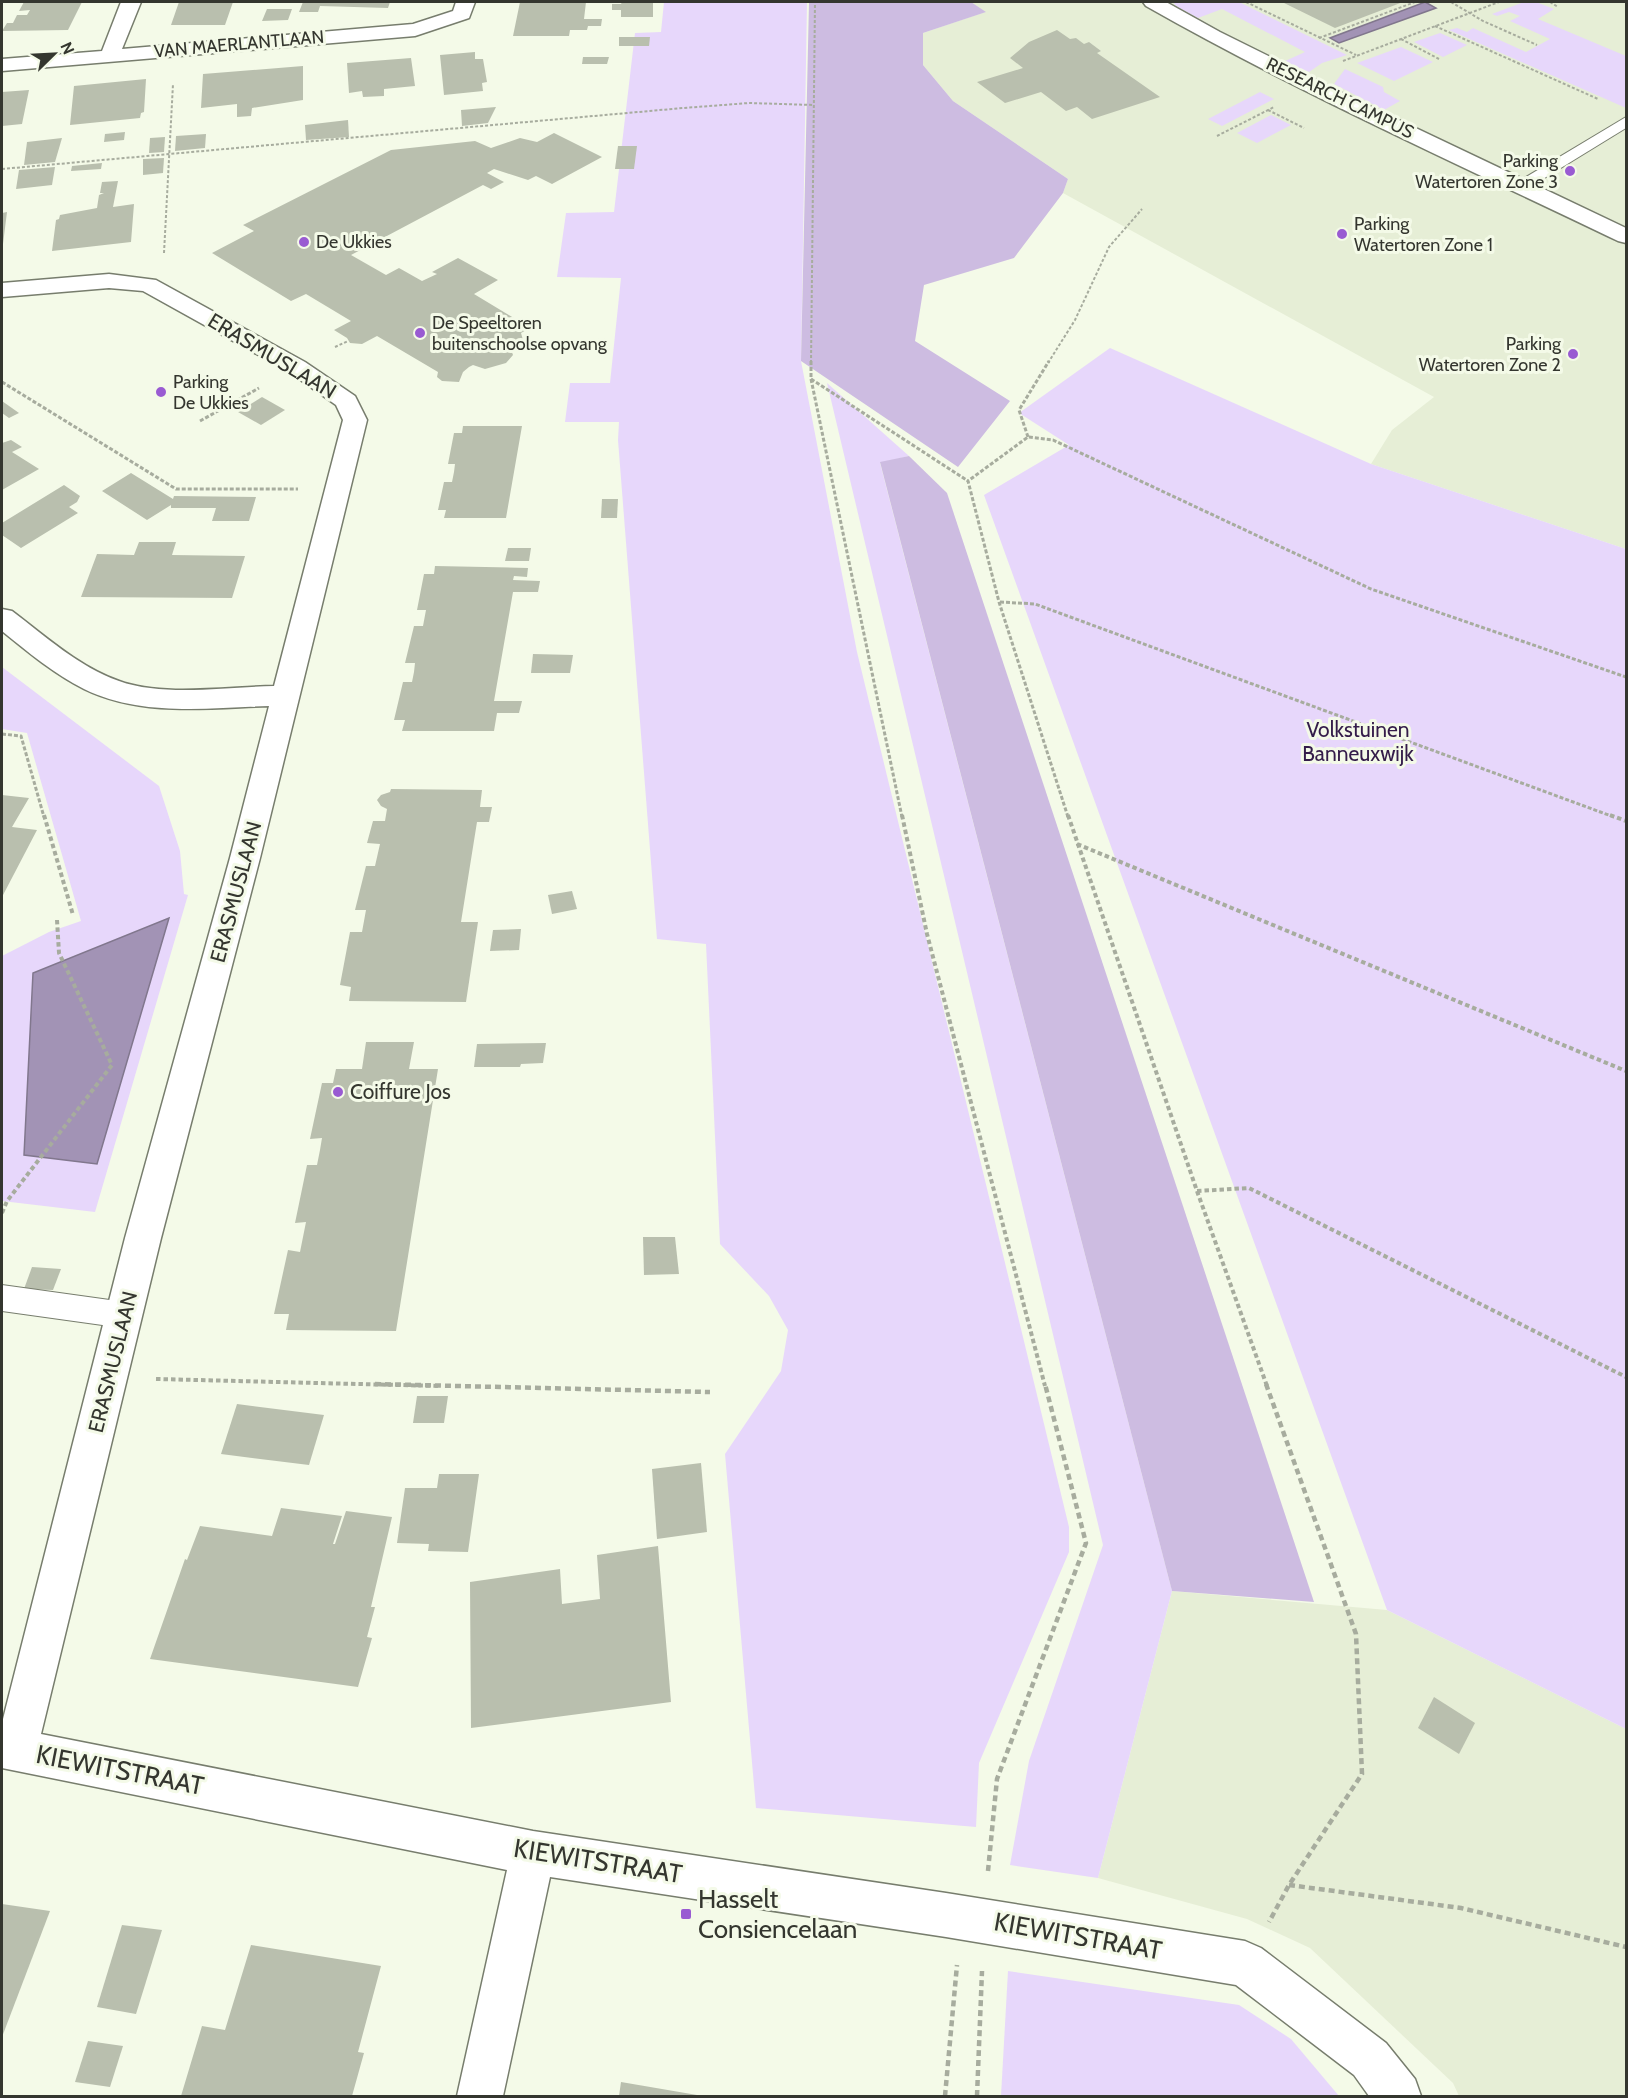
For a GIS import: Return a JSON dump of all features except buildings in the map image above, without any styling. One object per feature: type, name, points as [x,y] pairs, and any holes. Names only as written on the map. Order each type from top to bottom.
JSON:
[{"type":"street","points":[[110,55],[131,2]]},
{"type":"street","name":"VAN MAERLANTLAAN","points":[[2,65],[415,30],[462,14],[465,2]]},
{"type":"street","name":"RESEARCH CAMPUS","points":[[1154,2],[1277,68],[1626,236]]},
{"type":"street","name":"ERASMUSLAAN","points":[[2,290],[109,281],[148,285],[297,367],[346,401],[355,420],[286,696],[124,1315],[110,1378],[9,1748]]},
{"type":"street","points":[[2,618],[85,677],[110,689],[150,697],[286,696]]},
{"type":"street","name":"KIEWITSTRAAT","points":[[9,1748],[533,1853],[973,1919],[1245,1964],[1370,2059],[1398,2097]]},
{"type":"street","points":[[480,2097],[533,1853]]},
{"type":"lane","points":[[1519,186],[1626,122]]},
{"type":"lane","points":[[2,1298],[124,1315]]},
{"type":"path","points":[[815,2],[811,379],[927,934],[1086,1543],[997,1779],[945,2097]]},
{"type":"path","points":[[1246,2],[1357,56]]},
{"type":"path","points":[[1318,38],[1415,2]]},
{"type":"path","points":[[1451,2],[1471,11],[1483,21],[1538,45]]},
{"type":"path","points":[[1337,64],[1499,2]]},
{"type":"path","points":[[1550,2],[1558,7]]},
{"type":"path","points":[[1434,26],[1601,101]]},
{"type":"path","points":[[1401,39],[1439,59]]},
{"type":"path","points":[[148,285],[163,263],[171,154],[173,50]]},
{"type":"path","points":[[2,169],[683,108],[749,103],[814,105]]},
{"type":"path","points":[[1217,136],[1276,106]]},
{"type":"path","points":[[1268,110],[1304,128]]},
{"type":"path","points":[[1028,437],[1019,410],[1070,328],[1109,247],[1142,209]]},
{"type":"path","points":[[811,379],[968,481],[999,602],[1077,844],[1197,1191],[1356,1634],[1362,1774],[1289,1885],[1245,1964]]},
{"type":"path","points":[[2,382],[176,489],[337,489]]},
{"type":"path","points":[[968,481],[1028,437],[1053,440],[1371,589],[1626,677]]},
{"type":"path","points":[[999,602],[1035,604],[1626,821]]},
{"type":"path","points":[[2,734],[21,736],[73,915]]},
{"type":"path","points":[[1077,844],[1626,1071]]},
{"type":"path","points":[[2,1213],[7,1201],[112,1065],[59,953],[57,920]]},
{"type":"path","points":[[1197,1191],[1249,1188],[1626,1377]]},
{"type":"path","points":[[110,1378],[710,1392]]},
{"type":"path","points":[[1289,1885],[1461,1908],[1626,1947]]},
{"type":"path","points":[[973,1919],[977,2097]]},
{"type":"shaded area","points":[[809,2],[971,2],[986,12],[923,33],[923,65],[953,101],[1068,179],[1063,193],[1014,258],[924,285],[915,341],[1010,401],[958,467],[801,361]]},
{"type":"shaded area","points":[[971,2],[1626,2],[1626,549],[1371,464],[1392,430],[1434,397],[1063,193],[1068,179],[953,101],[923,65],[923,33],[985,12]]},
{"type":"shaded area","points":[[1425,2],[1436,8],[1339,43],[1330,38]]},
{"type":"shaded area","points":[[909,456],[947,493],[1314,1602],[1172,1591],[880,462]]},
{"type":"shaded area","points":[[169,918],[97,1164],[24,1155],[33,973]]},
{"type":"shaded area","points":[[1172,1591],[1387,1610],[1626,1729],[1626,2096],[1459,2096],[1453,2083],[1310,1948],[1247,1919],[1098,1878]]},
{"type":"green space","points":[[664,2],[807,2],[801,361],[857,652],[1069,1527],[1069,1552],[979,1763],[976,1827],[756,1808],[725,1454],[781,1371],[788,1330],[769,1296],[720,1244],[706,944],[657,939],[618,440],[619,422],[565,422],[570,383],[610,383],[621,278],[557,277],[566,213],[614,212],[635,33],[661,32]]},
{"type":"green space","points":[[1173,2],[1239,2],[1347,55],[1322,63],[1309,72],[1283,62],[1305,52],[1222,9],[1198,18]]},
{"type":"green space","points":[[1524,2],[1536,2],[1554,9],[1538,19],[1626,56],[1626,108],[1449,30],[1457,28],[1467,32],[1473,28],[1526,52],[1550,39],[1510,21],[1520,16],[1509,12],[1497,16],[1492,14]]},
{"type":"green space","points":[[1440,33],[1467,45],[1443,57],[1414,42]]},
{"type":"green space","points":[[1401,47],[1433,62],[1394,81],[1357,63]]},
{"type":"green space","points":[[1345,69],[1383,87],[1384,92],[1400,101],[1384,110],[1334,84]]},
{"type":"green space","points":[[1260,92],[1274,99],[1222,126],[1208,119]]},
{"type":"green space","points":[[1271,115],[1291,125],[1257,143],[1237,133]]},
{"type":"green space","name":"Volkstuinen Banneuxwijk","points":[[1110,348],[1371,464],[1626,549],[1626,1729],[1387,1610],[984,495],[1069,445],[1019,413]]},
{"type":"green space","points":[[827,383],[909,456],[880,463],[1172,1591],[1098,1878],[1010,1865],[1029,1761],[1103,1545]]},
{"type":"green space","points":[[2,667],[159,786],[180,851],[184,894],[188,895],[95,1212],[2,1201],[2,956],[49,932],[81,921],[27,733],[2,729]]},
{"type":"green space","points":[[1008,1971],[1239,2005],[1291,2039],[1339,2096],[1001,2096]]},
{"type":"place","name":"Parking Watertoren Zone 3","points":[[1570,171]]},
{"type":"place","name":"Parking Watertoren Zone 1","points":[[1342,234]]},
{"type":"place","name":"De Ukkies","points":[[304,242]]},
{"type":"place","name":"De Speeltoren buitenschoolse opvang","points":[[420,333]]},
{"type":"place","name":"Parking Watertoren Zone 2","points":[[1573,354]]},
{"type":"place","name":"Parking De Ukkies","points":[[161,392]]},
{"type":"place","name":"Coiffure Jos","points":[[338,1092]]},
{"type":"place","name":"Hasselt Consiencelaan","points":[[686,1914]]}]
